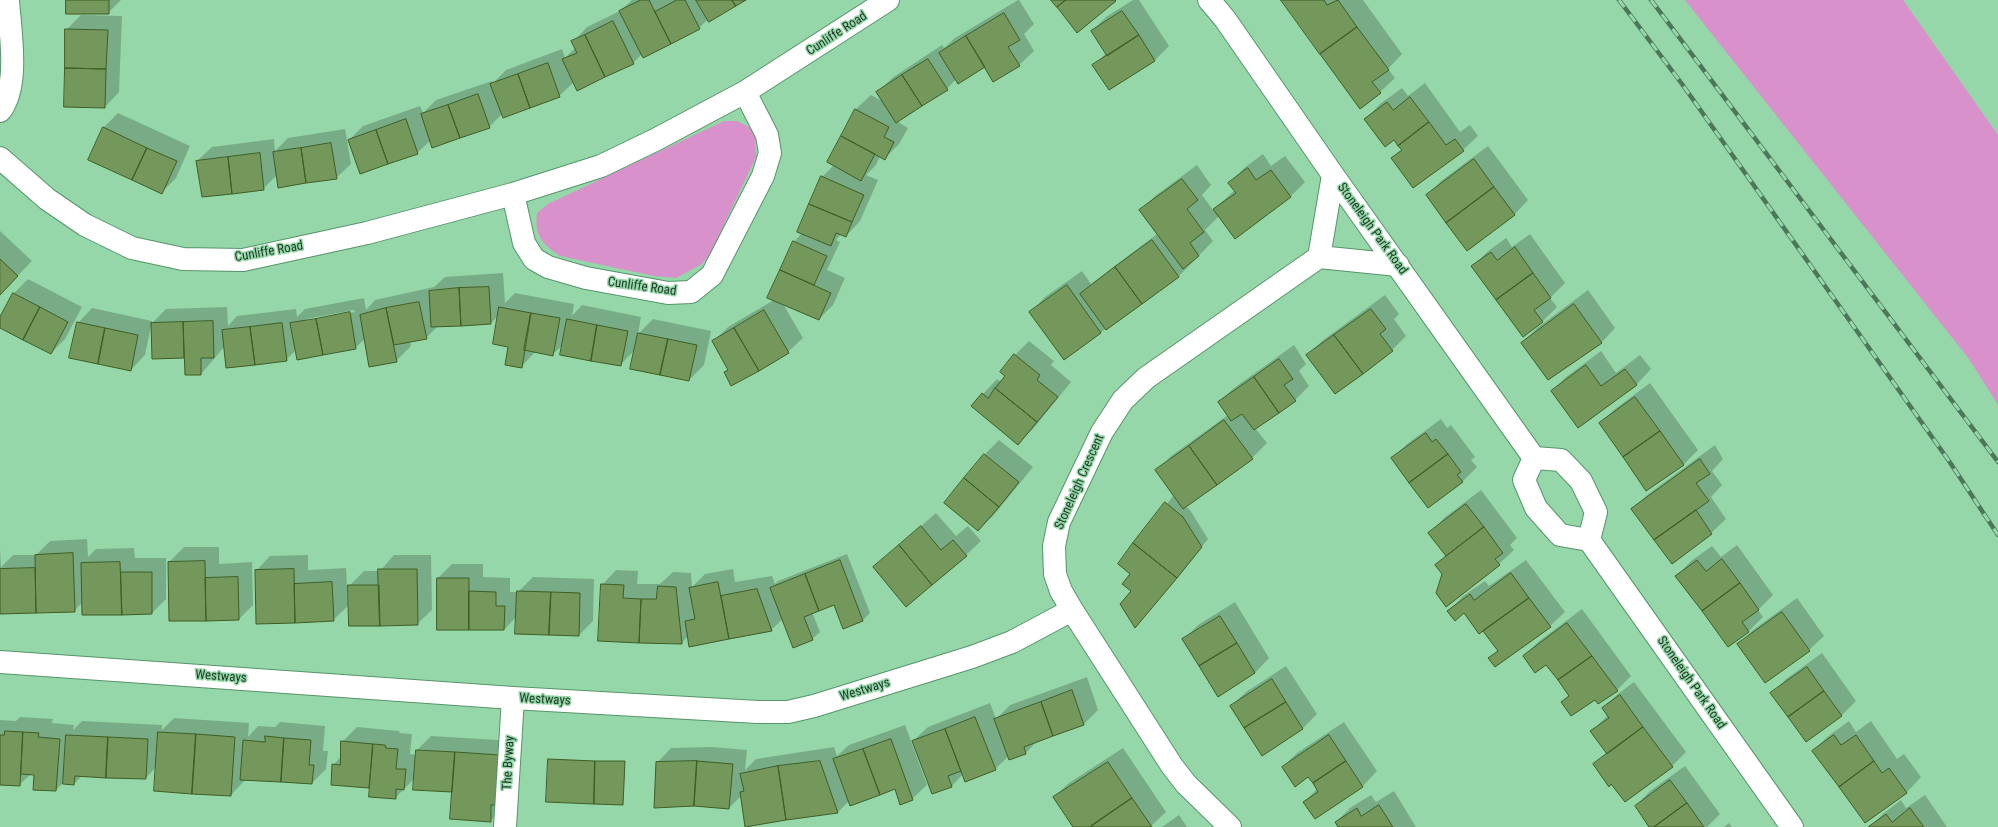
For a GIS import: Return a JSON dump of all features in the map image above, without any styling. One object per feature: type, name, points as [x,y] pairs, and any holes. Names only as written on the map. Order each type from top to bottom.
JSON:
[{"type":"street","points":[[0,111],[5,104],[12,73],[8,0]]},
{"type":"street","name":"Cunliffe Road","points":[[0,158],[47,199],[85,225],[132,248],[183,259],[242,260],[367,233],[513,194],[601,166],[655,140],[745,92],[888,0]]},
{"type":"street","name":"Stoneleigh Park Road","points":[[1209,0],[1225,19],[1333,175],[1534,458]]},
{"type":"street","name":"Cunliffe Road","points":[[513,194],[524,243],[534,259],[548,267],[586,278],[668,293],[691,292],[712,275],[763,176],[770,153],[767,135],[745,92]]},
{"type":"street","points":[[1333,175],[1319,257],[1398,265]]},
{"type":"street","name":"Stoneleigh Crescent","points":[[1230,827],[1186,784],[1172,766],[1072,610],[1061,591],[1055,574],[1054,546],[1059,522],[1102,432],[1123,400],[1146,378],[1319,257]]},
{"type":"street","points":[[1534,458],[1561,460],[1581,481],[1596,512],[1589,540],[1560,535],[1536,508],[1524,480],[1534,458]]},
{"type":"street","name":"Stoneleigh Park Road","points":[[1589,540],[1792,827]]},
{"type":"street","name":"Westways","points":[[0,662],[513,698],[758,712],[788,712],[814,706],[972,657],[1012,642],[1072,610]]},
{"type":"street","name":"The Byway","points":[[505,827],[513,698]]},
{"type":"shaded area","points":[[1685,0],[1903,0],[1998,135],[1998,405],[1969,359]]},
{"type":"shaded area","points":[[724,121],[737,121],[749,127],[755,137],[756,157],[710,254],[702,264],[676,278],[654,276],[560,256],[544,243],[538,233],[536,221],[537,213],[548,204]]},
{"type":"building","points":[[66,0],[109,0],[109,14],[66,14]]},
{"type":"building","points":[[641,0],[649,0],[671,44],[643,58],[619,11]]},
{"type":"building","points":[[677,0],[685,0],[700,29],[671,44],[655,12]]},
{"type":"building","points":[[696,0],[732,0],[736,6],[709,22]]},
{"type":"building","points":[[732,0],[746,0],[736,6]]},
{"type":"building","points":[[1051,0],[1066,0],[1057,7]]},
{"type":"building","points":[[1066,0],[1116,1],[1077,33],[1057,7]]},
{"type":"building","points":[[1281,0],[1324,0],[1327,5],[1338,0],[1357,27],[1320,54]]},
{"type":"building","points":[[1122,11],[1139,35],[1107,56],[1091,31]]},
{"type":"building","points":[[1004,13],[1020,40],[1008,47],[1020,66],[993,82],[966,36]]},
{"type":"building","points":[[613,21],[634,64],[605,77],[585,35]]},
{"type":"building","points":[[1357,27],[1389,70],[1372,82],[1381,93],[1360,109],[1320,54]]},
{"type":"building","points":[[65,29],[108,30],[106,69],[65,68]]},
{"type":"building","points":[[585,35],[605,77],[577,91],[562,59],[577,53],[571,41]]},
{"type":"building","points":[[1139,35],[1155,61],[1109,90],[1092,65]]},
{"type":"building","points":[[966,36],[985,67],[958,84],[939,53]]},
{"type":"building","points":[[928,59],[948,90],[922,106],[902,75]]},
{"type":"building","points":[[548,63],[560,97],[530,108],[518,74]]},
{"type":"building","points":[[65,68],[106,69],[105,108],[64,107]]},
{"type":"building","points":[[518,74],[530,108],[503,118],[490,84]]},
{"type":"building","points":[[902,75],[922,106],[896,123],[876,92]]},
{"type":"building","points":[[478,94],[490,128],[460,138],[448,105]]},
{"type":"building","points":[[1410,97],[1429,122],[1398,146],[1394,140],[1385,147],[1364,119],[1387,102],[1393,110]]},
{"type":"building","points":[[448,105],[460,138],[432,148],[421,114]]},
{"type":"building","points":[[855,109],[889,127],[884,137],[894,142],[885,160],[841,136]]},
{"type":"building","points":[[406,119],[418,154],[388,164],[376,130]]},
{"type":"building","points":[[1429,122],[1446,145],[1455,139],[1464,151],[1413,188],[1391,158],[1402,150],[1398,146]]},
{"type":"building","points":[[103,127],[147,148],[132,180],[88,160]]},
{"type":"building","points":[[376,130],[388,164],[360,174],[348,140]]},
{"type":"building","points":[[841,136],[875,154],[861,181],[827,162]]},
{"type":"building","points":[[331,143],[337,179],[306,183],[301,148]]},
{"type":"building","points":[[147,148],[177,161],[162,194],[132,180]]},
{"type":"building","points":[[301,148],[306,183],[278,188],[273,152]]},
{"type":"building","points":[[260,153],[264,190],[232,194],[228,157]]},
{"type":"building","points":[[228,157],[232,194],[202,197],[196,161]]},
{"type":"building","points":[[1474,159],[1494,187],[1446,223],[1426,195]]},
{"type":"building","points":[[1248,168],[1256,180],[1271,170],[1291,197],[1235,239],[1213,209],[1236,193],[1228,183]]},
{"type":"building","points":[[821,176],[864,195],[852,222],[809,204]]},
{"type":"building","points":[[1182,179],[1198,200],[1187,209],[1204,232],[1190,243],[1199,256],[1183,269],[1139,210]]},
{"type":"building","points":[[1494,187],[1515,215],[1467,251],[1446,223]]},
{"type":"building","points":[[809,204],[852,222],[846,237],[836,233],[831,246],[797,232]]},
{"type":"building","points":[[1152,240],[1179,277],[1142,304],[1115,267]]},
{"type":"building","points":[[793,241],[827,256],[814,285],[780,270]]},
{"type":"building","points":[[1515,247],[1533,273],[1496,300],[1471,266],[1491,252],[1497,260]]},
{"type":"building","points":[[0,259],[18,276],[0,295]]},
{"type":"building","points":[[1115,267],[1142,304],[1106,330],[1080,294]]},
{"type":"building","points":[[780,270],[831,293],[819,320],[767,298]]},
{"type":"building","points":[[1533,273],[1551,298],[1534,310],[1543,322],[1523,337],[1496,300]]},
{"type":"building","points":[[1067,285],[1101,333],[1064,360],[1029,312]]},
{"type":"building","points":[[489,287],[491,324],[461,326],[459,288]]},
{"type":"building","points":[[459,288],[461,326],[431,327],[429,291]]},
{"type":"building","points":[[13,293],[40,307],[23,340],[0,328],[0,317]]},
{"type":"building","points":[[419,302],[427,339],[394,345],[386,308]]},
{"type":"building","points":[[1574,304],[1602,343],[1548,380],[1521,343]]},
{"type":"building","points":[[40,307],[68,322],[51,354],[23,340]]},
{"type":"building","points":[[499,307],[531,313],[522,368],[505,365],[508,347],[493,344]]},
{"type":"building","points":[[386,308],[397,362],[369,367],[360,315]]},
{"type":"building","points":[[1371,309],[1386,329],[1380,334],[1393,351],[1363,374],[1334,335]]},
{"type":"building","points":[[764,310],[789,353],[759,371],[734,328]]},
{"type":"building","points":[[350,312],[356,349],[323,355],[316,319]]},
{"type":"building","points":[[531,313],[560,318],[553,356],[524,350]]},
{"type":"building","points":[[316,319],[323,355],[297,360],[290,323]]},
{"type":"building","points":[[567,319],[597,325],[591,361],[560,355]]},
{"type":"building","points":[[213,321],[214,358],[201,358],[201,375],[185,375],[183,322]]},
{"type":"building","points":[[77,322],[105,328],[98,364],[69,358]]},
{"type":"building","points":[[183,322],[184,358],[152,359],[151,323]]},
{"type":"building","points":[[282,323],[287,361],[255,365],[250,327]]},
{"type":"building","points":[[597,325],[628,331],[621,366],[591,361]]},
{"type":"building","points":[[250,327],[255,365],[226,368],[222,330]]},
{"type":"building","points":[[105,328],[138,335],[131,371],[98,364]]},
{"type":"building","points":[[734,328],[759,371],[731,386],[724,372],[728,370],[712,341]]},
{"type":"building","points":[[638,333],[668,339],[660,375],[630,369]]},
{"type":"building","points":[[1334,335],[1363,374],[1335,394],[1306,355]]},
{"type":"building","points":[[668,339],[697,345],[689,381],[660,375]]},
{"type":"building","points":[[1014,354],[1040,375],[1037,380],[1058,397],[1037,422],[995,388],[1005,376],[1000,372]]},
{"type":"building","points":[[1279,359],[1293,379],[1284,385],[1296,401],[1279,413],[1254,377]]},
{"type":"building","points":[[1586,365],[1601,386],[1625,369],[1637,385],[1578,428],[1551,391]]},
{"type":"building","points":[[1254,377],[1279,413],[1254,430],[1242,414],[1231,421],[1218,402]]},
{"type":"building","points":[[995,388],[1037,422],[1018,445],[971,406],[982,393],[988,398]]},
{"type":"building","points":[[1635,397],[1660,431],[1623,457],[1599,423]]},
{"type":"building","points":[[1224,420],[1253,459],[1217,485],[1189,446]]},
{"type":"building","points":[[1660,431],[1684,465],[1646,491],[1623,457]]},
{"type":"building","points":[[1426,433],[1432,442],[1436,439],[1448,454],[1409,483],[1391,458]]},
{"type":"building","points":[[1189,446],[1217,485],[1183,509],[1155,470]]},
{"type":"building","points":[[984,454],[1019,482],[999,507],[964,478]]},
{"type":"building","points":[[1448,454],[1461,472],[1457,475],[1463,482],[1428,508],[1409,483]]},
{"type":"building","points":[[1700,459],[1710,474],[1696,483],[1709,501],[1654,540],[1631,509]]},
{"type":"building","points":[[964,478],[999,507],[978,531],[944,503]]},
{"type":"building","points":[[1165,502],[1183,517],[1202,547],[1177,578],[1133,543]]},
{"type":"building","points":[[1466,504],[1484,527],[1446,556],[1428,533]]},
{"type":"building","points":[[1696,510],[1712,534],[1672,564],[1654,540]]},
{"type":"building","points":[[921,526],[941,550],[953,540],[967,556],[932,585],[899,545]]},
{"type":"building","points":[[1484,527],[1503,553],[1495,559],[1500,565],[1446,607],[1436,593],[1442,574],[1435,565]]},
{"type":"building","points":[[1133,543],[1177,578],[1135,628],[1120,604],[1131,591],[1122,584],[1130,574],[1118,564]]},
{"type":"building","points":[[899,545],[932,585],[906,607],[873,567]]},
{"type":"building","points":[[73,553],[75,612],[36,613],[35,555]]},
{"type":"building","points":[[1722,559],[1740,583],[1702,611],[1675,576],[1697,560],[1706,571]]},
{"type":"building","points":[[840,560],[863,621],[843,629],[834,605],[819,611],[805,574]]},
{"type":"building","points":[[205,561],[206,621],[169,621],[168,562]]},
{"type":"building","points":[[120,562],[122,615],[82,615],[81,563]]},
{"type":"building","points":[[35,568],[36,613],[0,614],[0,569]]},
{"type":"building","points":[[294,569],[295,623],[256,624],[255,570]]},
{"type":"building","points":[[378,569],[417,569],[418,625],[380,626]]},
{"type":"building","points":[[121,572],[152,572],[152,614],[122,615]]},
{"type":"building","points":[[1511,573],[1529,598],[1479,634],[1464,613],[1455,621],[1447,611],[1470,594],[1474,600]]},
{"type":"building","points":[[805,574],[819,611],[804,617],[813,640],[793,648],[770,588]]},
{"type":"building","points":[[238,577],[239,620],[206,621],[205,578]]},
{"type":"building","points":[[437,578],[469,578],[469,630],[437,630]]},
{"type":"building","points":[[332,582],[334,621],[295,623],[294,584]]},
{"type":"building","points":[[718,582],[729,639],[689,647],[685,621],[695,619],[689,588]]},
{"type":"building","points":[[1740,583],[1759,610],[1742,622],[1749,632],[1728,647],[1702,611]]},
{"type":"building","points":[[601,584],[624,585],[623,598],[641,599],[639,643],[598,641]]},
{"type":"building","points":[[348,585],[379,585],[380,626],[349,626]]},
{"type":"building","points":[[658,586],[676,587],[682,644],[639,643],[641,599],[656,599]]},
{"type":"building","points":[[757,589],[772,631],[729,639],[721,596]]},
{"type":"building","points":[[469,591],[496,592],[496,606],[505,606],[504,630],[469,630]]},
{"type":"building","points":[[517,591],[551,592],[549,635],[515,634]]},
{"type":"building","points":[[551,592],[580,593],[579,636],[549,635]]},
{"type":"building","points":[[1529,598],[1551,627],[1495,667],[1488,658],[1498,651],[1483,631]]},
{"type":"building","points":[[1782,612],[1810,651],[1765,683],[1737,644]]},
{"type":"building","points":[[1220,616],[1237,643],[1199,666],[1182,639]]},
{"type":"building","points":[[1567,623],[1592,656],[1558,680],[1546,665],[1535,673],[1523,656]]},
{"type":"building","points":[[1237,643],[1255,673],[1218,697],[1199,666]]},
{"type":"building","points":[[1592,656],[1618,691],[1598,704],[1595,700],[1571,716],[1561,702],[1569,696],[1558,680]]},
{"type":"building","points":[[1807,667],[1824,691],[1788,717],[1770,693]]},
{"type":"building","points":[[1272,679],[1286,702],[1244,728],[1230,706]]},
{"type":"building","points":[[1072,690],[1084,725],[1053,736],[1041,702]]},
{"type":"building","points":[[1824,691],[1842,716],[1806,742],[1788,717]]},
{"type":"building","points":[[1620,695],[1643,727],[1607,754],[1590,731],[1609,718],[1602,708]]},
{"type":"building","points":[[1041,702],[1053,736],[1024,747],[1026,754],[1009,760],[994,719]]},
{"type":"building","points":[[1286,702],[1303,729],[1262,756],[1244,728]]},
{"type":"building","points":[[975,717],[996,770],[965,782],[945,729]]},
{"type":"building","points":[[1643,727],[1673,767],[1625,802],[1611,784],[1609,787],[1593,764]]},
{"type":"building","points":[[945,729],[961,771],[948,776],[952,787],[932,794],[912,741]]},
{"type":"building","points":[[5,731],[23,732],[20,786],[0,785],[0,735],[4,735]]},
{"type":"building","points":[[23,732],[39,733],[38,737],[60,739],[56,791],[33,790],[34,775],[21,774]]},
{"type":"building","points":[[158,732],[196,734],[192,794],[154,791]]},
{"type":"building","points":[[196,734],[235,737],[231,796],[192,794]]},
{"type":"building","points":[[66,735],[108,737],[106,778],[75,776],[74,785],[63,784]]},
{"type":"building","points":[[1329,735],[1346,761],[1313,783],[1308,777],[1295,787],[1282,767]]},
{"type":"building","points":[[1834,735],[1841,745],[1856,735],[1874,761],[1839,787],[1812,751]]},
{"type":"building","points":[[265,736],[284,738],[281,782],[240,780],[243,740],[265,742]]},
{"type":"building","points":[[108,737],[148,739],[146,779],[106,778]]},
{"type":"building","points":[[284,738],[311,740],[309,765],[314,765],[312,784],[281,782]]},
{"type":"building","points":[[891,739],[913,800],[900,805],[895,789],[880,795],[863,749]]},
{"type":"building","points":[[341,741],[373,744],[369,788],[331,785],[332,764],[340,765]]},
{"type":"building","points":[[373,744],[385,745],[386,748],[398,749],[396,769],[406,769],[404,790],[396,789],[396,799],[369,797]]},
{"type":"building","points":[[863,749],[880,795],[850,806],[833,759]]},
{"type":"building","points":[[416,750],[455,752],[452,792],[413,790]]},
{"type":"building","points":[[455,752],[500,755],[497,805],[491,805],[491,822],[450,819]]},
{"type":"building","points":[[548,759],[595,761],[594,804],[546,802]]},
{"type":"building","points":[[595,761],[625,761],[623,805],[594,804]]},
{"type":"building","points":[[697,761],[694,806],[654,808],[656,762]]},
{"type":"building","points":[[697,761],[733,764],[729,809],[694,806]]},
{"type":"building","points":[[820,761],[838,813],[786,820],[778,766]]},
{"type":"building","points":[[1346,761],[1363,787],[1315,819],[1303,802],[1318,792],[1313,783]]},
{"type":"building","points":[[1874,761],[1882,773],[1889,768],[1907,793],[1865,823],[1839,787]]},
{"type":"building","points":[[1108,762],[1132,798],[1090,827],[1073,827],[1053,797]]},
{"type":"building","points":[[778,766],[786,820],[745,827],[740,792],[744,791],[740,774]]},
{"type":"building","points":[[1670,780],[1687,803],[1654,827],[1649,827],[1635,806]]},
{"type":"building","points":[[1132,798],[1152,827],[1091,827],[1091,826]]},
{"type":"building","points":[[1687,803],[1704,827],[1654,827]]},
{"type":"building","points":[[1379,805],[1393,827],[1338,827],[1335,822],[1357,808],[1361,816]]},
{"type":"building","points":[[1910,808],[1924,827],[1868,827],[1886,814],[1892,822]]},
{"type":"railway","points":[[1619,0],[1682,84],[1949,461],[1998,535]]},
{"type":"railway","points":[[1651,0],[1998,462]]}]
